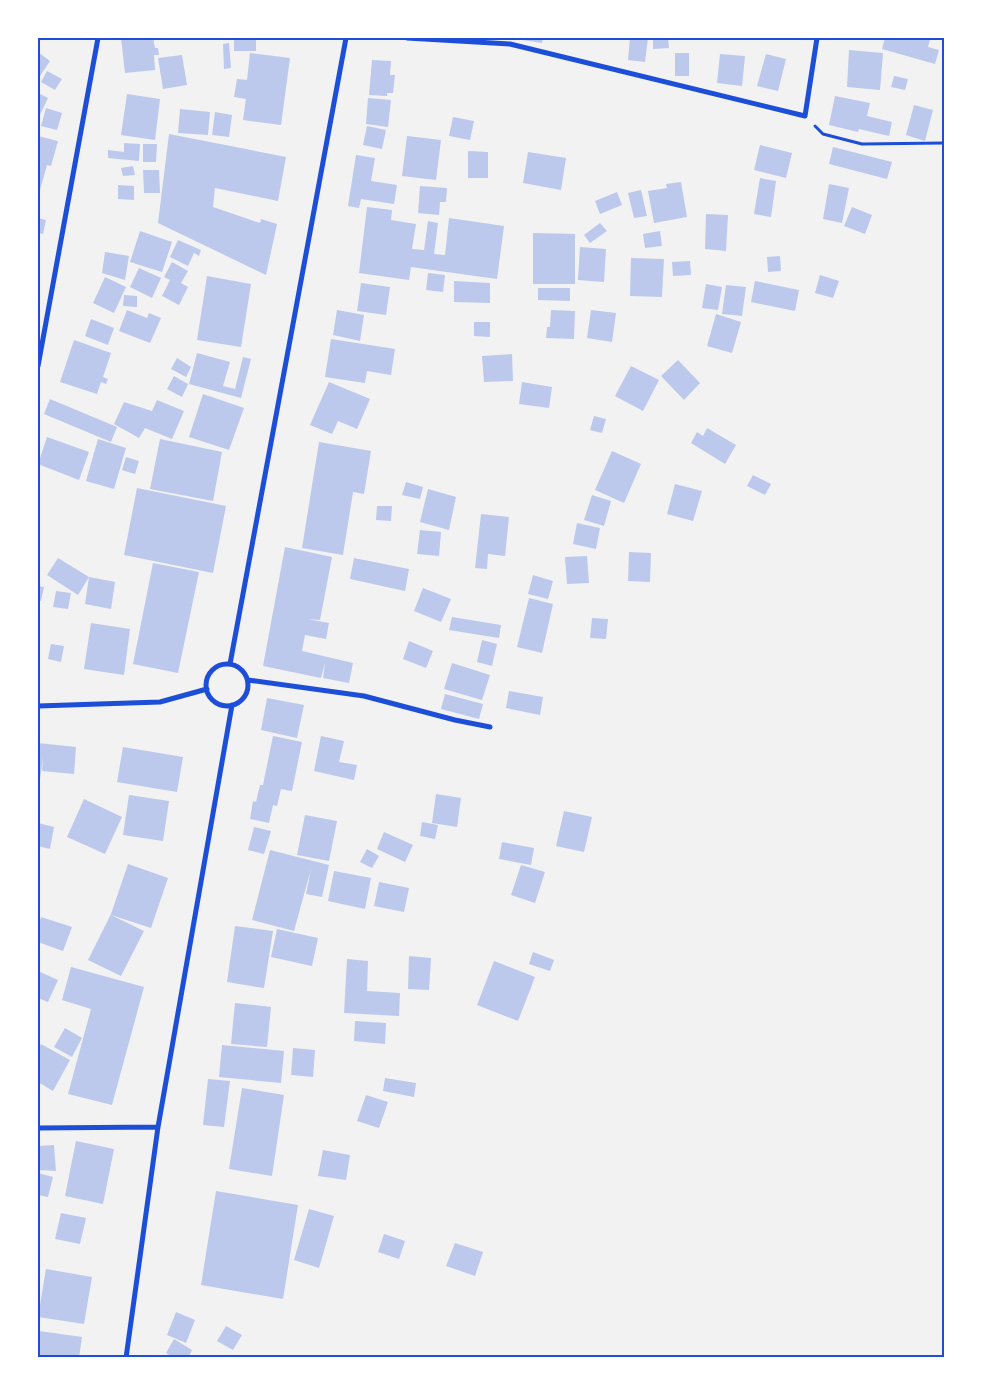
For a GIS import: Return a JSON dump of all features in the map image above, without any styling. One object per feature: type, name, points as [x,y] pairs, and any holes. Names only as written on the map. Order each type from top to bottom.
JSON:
[{"type":"street","points":[[38,366],[98,38]]},
{"type":"street","points":[[230,664],[346,38]]},
{"type":"street","points":[[407,38],[510,44],[805,116],[817,38]]},
{"type":"street","points":[[222,664],[238,667],[244,672],[248,680],[248,688],[240,702],[224,706],[210,697],[206,681],[209,673],[222,664]]},
{"type":"street","points":[[248,680],[364,696],[490,727]]},
{"type":"street","points":[[38,706],[160,702],[207,689]]},
{"type":"street","points":[[126,1358],[158,1127],[232,705]]},
{"type":"street","points":[[38,1128],[158,1127]]},
{"type":"path","points":[[805,116],[823,134],[862,144],[944,142]]},
{"type":"building","points":[[121,38],[153,38],[159,55],[154,55],[155,70],[125,73]]},
{"type":"building","points":[[522,38],[543,38],[542,43],[522,40]]},
{"type":"building","points":[[630,38],[648,38],[645,62],[628,60]]},
{"type":"building","points":[[668,38],[669,48],[653,49],[653,39]]},
{"type":"building","points":[[885,38],[930,39],[928,47],[939,50],[935,64],[882,49]]},
{"type":"building","points":[[234,40],[256,40],[256,51],[234,51]]},
{"type":"building","points":[[229,43],[231,68],[224,69],[223,44]]},
{"type":"building","points":[[849,50],[883,53],[880,90],[847,87]]},
{"type":"building","points":[[38,52],[50,61],[38,79]]},
{"type":"building","points":[[250,53],[290,58],[281,125],[243,120],[246,99],[234,97],[237,79],[247,80]]},
{"type":"building","points":[[675,53],[689,53],[689,76],[675,76]]},
{"type":"building","points":[[720,54],[745,56],[742,86],[717,83]]},
{"type":"building","points":[[766,54],[786,59],[778,91],[757,86]]},
{"type":"building","points":[[182,55],[187,85],[163,89],[158,58]]},
{"type":"building","points":[[372,60],[391,61],[390,75],[395,75],[393,93],[387,93],[387,96],[369,95]]},
{"type":"building","points":[[47,71],[62,79],[55,90],[41,82]]},
{"type":"building","points":[[894,76],[908,79],[905,90],[891,87]]},
{"type":"building","points":[[38,93],[48,98],[38,119]]},
{"type":"building","points":[[127,94],[160,99],[155,140],[121,135]]},
{"type":"building","points":[[835,96],[870,103],[867,116],[892,122],[889,136],[859,129],[858,132],[829,125]]},
{"type":"building","points":[[368,98],[391,100],[388,127],[366,124]]},
{"type":"building","points":[[914,105],[933,110],[925,141],[906,135]]},
{"type":"building","points":[[46,108],[62,113],[57,130],[41,126]]},
{"type":"building","points":[[180,109],[210,112],[208,135],[178,133]]},
{"type":"building","points":[[215,112],[232,115],[229,137],[212,135]]},
{"type":"building","points":[[453,117],[474,121],[470,140],[449,136]]},
{"type":"building","points":[[367,126],[386,130],[382,149],[363,145]]},
{"type":"building","points":[[169,134],[286,157],[278,201],[215,188],[213,207],[260,223],[261,219],[277,224],[266,275],[158,223]]},
{"type":"building","points":[[38,136],[58,141],[51,166],[47,165],[38,197]]},
{"type":"building","points":[[407,136],[441,140],[436,180],[402,176]]},
{"type":"building","points":[[124,143],[140,144],[139,161],[108,158],[108,150],[124,152]]},
{"type":"building","points":[[143,144],[157,144],[156,162],[143,162]]},
{"type":"building","points":[[760,145],[792,153],[786,178],[754,170]]},
{"type":"building","points":[[833,147],[892,162],[887,179],[829,164]]},
{"type":"building","points":[[468,151],[488,152],[488,178],[468,178]]},
{"type":"building","points":[[528,152],[566,158],[561,190],[523,183]]},
{"type":"building","points":[[356,155],[375,158],[371,181],[397,185],[394,204],[361,199],[359,208],[348,206]]},
{"type":"building","points":[[133,166],[135,175],[123,176],[121,168]]},
{"type":"building","points":[[143,170],[159,170],[160,193],[144,193]]},
{"type":"building","points":[[760,178],[776,181],[771,217],[754,214]]},
{"type":"building","points":[[681,182],[687,217],[654,223],[648,191],[667,188],[666,184]]},
{"type":"building","points":[[829,184],[849,188],[842,223],[823,219]]},
{"type":"building","points":[[118,185],[134,186],[134,200],[118,199]]},
{"type":"building","points":[[420,186],[447,188],[446,202],[440,202],[439,215],[418,213]]},
{"type":"building","points":[[641,190],[647,216],[634,218],[628,193]]},
{"type":"building","points":[[617,192],[622,205],[600,214],[595,201]]},
{"type":"building","points":[[367,207],[392,210],[391,220],[416,224],[412,249],[424,250],[428,221],[438,223],[434,254],[445,255],[449,218],[504,226],[497,279],[411,267],[409,280],[359,273]]},
{"type":"building","points":[[852,207],[872,215],[865,234],[844,226]]},
{"type":"building","points":[[706,214],[728,215],[726,251],[705,249]]},
{"type":"building","points":[[38,218],[46,220],[43,234],[38,233]]},
{"type":"building","points":[[600,223],[607,231],[590,243],[584,235]]},
{"type":"building","points":[[140,231],[172,242],[162,272],[130,262]]},
{"type":"building","points":[[660,231],[662,246],[645,248],[643,234]]},
{"type":"building","points":[[533,233],[575,234],[575,284],[533,284]]},
{"type":"building","points":[[178,240],[201,250],[199,256],[194,253],[188,266],[170,257]]},
{"type":"building","points":[[580,247],[606,249],[604,282],[578,280]]},
{"type":"building","points":[[105,252],[129,256],[125,280],[102,273]]},
{"type":"building","points":[[780,256],[781,271],[768,272],[767,257]]},
{"type":"building","points":[[631,258],[664,259],[662,297],[630,296]]},
{"type":"building","points":[[690,261],[691,275],[673,276],[672,262]]},
{"type":"building","points":[[172,262],[188,271],[181,283],[188,287],[179,305],[162,296],[170,280],[164,277]]},
{"type":"building","points":[[139,268],[161,278],[152,298],[130,287]]},
{"type":"building","points":[[428,273],[445,275],[443,292],[426,290]]},
{"type":"building","points":[[820,275],[839,281],[833,298],[815,293]]},
{"type":"building","points":[[207,276],[251,284],[241,347],[197,340]]},
{"type":"building","points":[[105,277],[126,287],[114,313],[93,303]]},
{"type":"building","points":[[454,281],[490,283],[490,303],[454,302]]},
{"type":"building","points":[[755,281],[799,290],[795,311],[751,302]]},
{"type":"building","points":[[361,283],[390,287],[386,315],[357,311]]},
{"type":"building","points":[[706,284],[722,287],[718,310],[702,308]]},
{"type":"building","points":[[726,285],[746,287],[742,316],[722,314]]},
{"type":"building","points":[[538,288],[570,288],[570,301],[538,300]]},
{"type":"building","points":[[124,295],[137,296],[137,307],[123,306]]},
{"type":"building","points":[[127,310],[147,318],[149,313],[161,318],[150,343],[119,331]]},
{"type":"building","points":[[337,310],[364,315],[360,341],[333,335]]},
{"type":"building","points":[[551,310],[575,311],[574,339],[546,338],[547,327],[550,327]]},
{"type":"building","points":[[591,310],[616,313],[612,342],[587,338]]},
{"type":"building","points":[[716,314],[741,322],[732,353],[707,346]]},
{"type":"building","points":[[91,319],[114,328],[108,345],[85,336]]},
{"type":"building","points":[[474,322],[490,322],[490,337],[474,336]]},
{"type":"building","points":[[331,339],[395,349],[391,375],[367,371],[365,383],[325,377]]},
{"type":"building","points":[[74,340],[111,353],[103,377],[108,379],[106,384],[101,382],[97,394],[60,382]]},
{"type":"building","points":[[197,353],[230,362],[223,386],[235,389],[243,357],[251,359],[241,398],[189,384]]},
{"type":"building","points":[[512,354],[513,381],[484,382],[482,356]]},
{"type":"building","points":[[177,358],[191,367],[186,377],[171,369]]},
{"type":"building","points":[[678,360],[700,383],[684,400],[661,376]]},
{"type":"building","points":[[631,366],[659,380],[643,411],[615,396]]},
{"type":"building","points":[[174,376],[188,384],[182,397],[167,389]]},
{"type":"building","points":[[329,382],[370,399],[357,429],[338,421],[332,434],[310,425]]},
{"type":"building","points":[[522,382],[552,387],[549,408],[519,404]]},
{"type":"building","points":[[203,394],[244,408],[229,450],[189,437]]},
{"type":"building","points":[[50,399],[117,427],[111,442],[44,414]]},
{"type":"building","points":[[157,400],[184,411],[172,439],[145,428],[139,438],[114,424],[124,402],[152,411]]},
{"type":"building","points":[[594,416],[606,419],[602,433],[590,430]]},
{"type":"building","points":[[707,428],[736,445],[725,464],[691,443],[697,432],[703,436]]},
{"type":"building","points":[[47,437],[89,452],[79,480],[38,464]]},
{"type":"building","points":[[98,439],[126,448],[114,489],[86,481]]},
{"type":"building","points":[[160,439],[222,452],[213,501],[150,489]]},
{"type":"building","points":[[319,442],[371,451],[364,494],[353,492],[343,555],[302,548]]},
{"type":"building","points":[[612,451],[641,464],[624,503],[595,490]]},
{"type":"building","points":[[126,457],[139,461],[135,474],[122,470]]},
{"type":"building","points":[[753,475],[771,484],[765,495],[747,486]]},
{"type":"building","points":[[406,482],[423,487],[420,499],[402,495]]},
{"type":"building","points":[[675,484],[702,491],[693,521],[667,514]]},
{"type":"building","points":[[137,488],[226,506],[213,573],[124,555]]},
{"type":"building","points":[[428,489],[456,497],[449,530],[420,522]]},
{"type":"building","points":[[592,495],[611,501],[604,526],[584,520]]},
{"type":"building","points":[[377,506],[392,506],[391,521],[376,520]]},
{"type":"building","points":[[481,514],[509,517],[505,556],[488,554],[487,569],[475,568]]},
{"type":"building","points":[[577,523],[600,528],[596,549],[573,544]]},
{"type":"building","points":[[420,530],[441,532],[439,556],[417,554]]},
{"type":"building","points":[[285,547],[332,557],[320,620],[307,619],[329,623],[326,639],[305,635],[302,651],[353,663],[349,683],[323,678],[325,663],[321,678],[263,666]]},
{"type":"building","points":[[629,552],[651,553],[650,582],[628,581]]},
{"type":"building","points":[[587,556],[589,583],[567,584],[565,557]]},
{"type":"building","points":[[58,558],[89,577],[78,595],[47,575]]},
{"type":"building","points":[[354,558],[409,569],[405,591],[350,579]]},
{"type":"building","points":[[153,563],[199,572],[178,673],[133,664]]},
{"type":"building","points":[[533,575],[553,581],[548,599],[528,594]]},
{"type":"building","points":[[89,577],[115,582],[111,609],[85,604]]},
{"type":"building","points":[[38,586],[44,587],[41,601],[38,600]]},
{"type":"building","points":[[423,588],[451,599],[441,622],[414,611]]},
{"type":"building","points":[[56,591],[71,593],[68,609],[53,607]]},
{"type":"building","points":[[529,598],[553,604],[542,653],[517,647]]},
{"type":"building","points":[[452,617],[501,625],[499,638],[449,630]]},
{"type":"building","points":[[592,618],[608,619],[606,639],[590,638]]},
{"type":"building","points":[[91,623],[130,629],[124,675],[84,669]]},
{"type":"building","points":[[482,640],[497,644],[492,666],[477,662]]},
{"type":"building","points":[[409,641],[433,651],[426,668],[403,659]]},
{"type":"building","points":[[51,644],[64,646],[61,662],[48,659]]},
{"type":"building","points":[[452,663],[490,675],[482,700],[444,689]]},
{"type":"building","points":[[509,691],[543,697],[540,715],[506,708]]},
{"type":"building","points":[[445,694],[483,704],[479,719],[441,709]]},
{"type":"building","points":[[267,698],[304,705],[297,738],[261,730]]},
{"type":"building","points":[[273,736],[302,742],[292,791],[281,789],[277,806],[273,805],[269,823],[250,819],[253,801],[256,802],[260,785],[263,785]]},
{"type":"building","points":[[321,736],[344,741],[339,762],[357,765],[354,780],[314,771]]},
{"type":"building","points":[[38,743],[76,747],[74,774],[42,771],[43,756],[40,780],[38,780]]},
{"type":"building","points":[[123,747],[183,757],[177,792],[117,782]]},
{"type":"building","points":[[436,794],[461,798],[457,827],[432,823]]},
{"type":"building","points":[[129,795],[169,801],[163,841],[123,835]]},
{"type":"building","points":[[84,799],[122,817],[105,854],[67,837]]},
{"type":"building","points":[[564,811],[592,817],[584,852],[556,846]]},
{"type":"building","points":[[305,815],[337,821],[329,861],[297,855]]},
{"type":"building","points":[[422,822],[438,825],[435,839],[420,836]]},
{"type":"building","points":[[38,823],[54,827],[50,849],[38,846]]},
{"type":"building","points":[[254,827],[271,831],[264,854],[248,850]]},
{"type":"building","points":[[384,832],[413,845],[405,862],[377,849]]},
{"type":"building","points":[[502,842],[534,848],[531,865],[499,859]]},
{"type":"building","points":[[367,849],[379,856],[372,868],[360,862]]},
{"type":"building","points":[[270,850],[329,865],[322,897],[306,894],[311,869],[294,931],[252,920]]},
{"type":"building","points":[[128,864],[168,878],[151,928],[111,915],[144,931],[121,976],[88,960],[111,914]]},
{"type":"building","points":[[521,865],[545,872],[535,903],[511,895]]},
{"type":"building","points":[[334,871],[371,878],[365,909],[328,901]]},
{"type":"building","points":[[379,882],[409,888],[404,912],[374,906]]},
{"type":"building","points":[[41,917],[72,927],[63,951],[38,942],[38,927]]},
{"type":"building","points":[[235,926],[273,931],[264,988],[227,982]]},
{"type":"building","points":[[277,929],[318,938],[312,966],[271,957]]},
{"type":"building","points":[[533,952],[554,960],[550,971],[529,964]]},
{"type":"building","points":[[409,956],[431,958],[429,990],[408,989]]},
{"type":"building","points":[[347,959],[368,961],[367,991],[400,993],[399,1016],[344,1013]]},
{"type":"building","points":[[494,961],[535,977],[518,1021],[477,1005]]},
{"type":"building","points":[[71,967],[144,987],[112,1105],[68,1094],[91,1009],[62,1000]]},
{"type":"building","points":[[38,971],[58,980],[48,1002],[38,998]]},
{"type":"building","points":[[235,1003],[271,1007],[267,1047],[231,1044]]},
{"type":"building","points":[[355,1021],[386,1023],[385,1044],[354,1041]]},
{"type":"building","points":[[65,1028],[82,1038],[72,1057],[54,1047]]},
{"type":"building","points":[[41,1044],[70,1060],[53,1091],[38,1082],[38,1050]]},
{"type":"building","points":[[222,1045],[284,1051],[281,1083],[219,1077]]},
{"type":"building","points":[[293,1048],[315,1050],[313,1077],[291,1075]]},
{"type":"building","points":[[385,1078],[416,1083],[414,1097],[383,1091]]},
{"type":"building","points":[[208,1079],[230,1081],[224,1127],[203,1125]]},
{"type":"building","points":[[242,1088],[284,1095],[272,1176],[229,1169]]},
{"type":"building","points":[[366,1095],[388,1102],[379,1128],[357,1121]]},
{"type":"building","points":[[76,1141],[114,1149],[103,1204],[65,1196]]},
{"type":"building","points":[[54,1145],[56,1171],[38,1170],[38,1146]]},
{"type":"building","points":[[323,1150],[350,1155],[346,1180],[318,1176]]},
{"type":"building","points":[[38,1173],[53,1177],[48,1197],[38,1195]]},
{"type":"building","points":[[216,1191],[298,1205],[283,1299],[201,1285]]},
{"type":"building","points":[[309,1209],[334,1216],[319,1268],[294,1260]]},
{"type":"building","points":[[61,1213],[86,1218],[80,1244],[55,1239]]},
{"type":"building","points":[[384,1234],[405,1241],[399,1259],[378,1252]]},
{"type":"building","points":[[455,1243],[483,1252],[475,1276],[446,1266]]},
{"type":"building","points":[[46,1269],[92,1277],[84,1324],[38,1317]]},
{"type":"building","points":[[176,1312],[195,1320],[186,1343],[167,1335]]},
{"type":"building","points":[[226,1326],[242,1335],[233,1350],[217,1341]]},
{"type":"building","points":[[39,1331],[82,1337],[79,1358],[38,1358]]},
{"type":"building","points":[[174,1339],[192,1350],[188,1358],[174,1358],[166,1353]]}]
